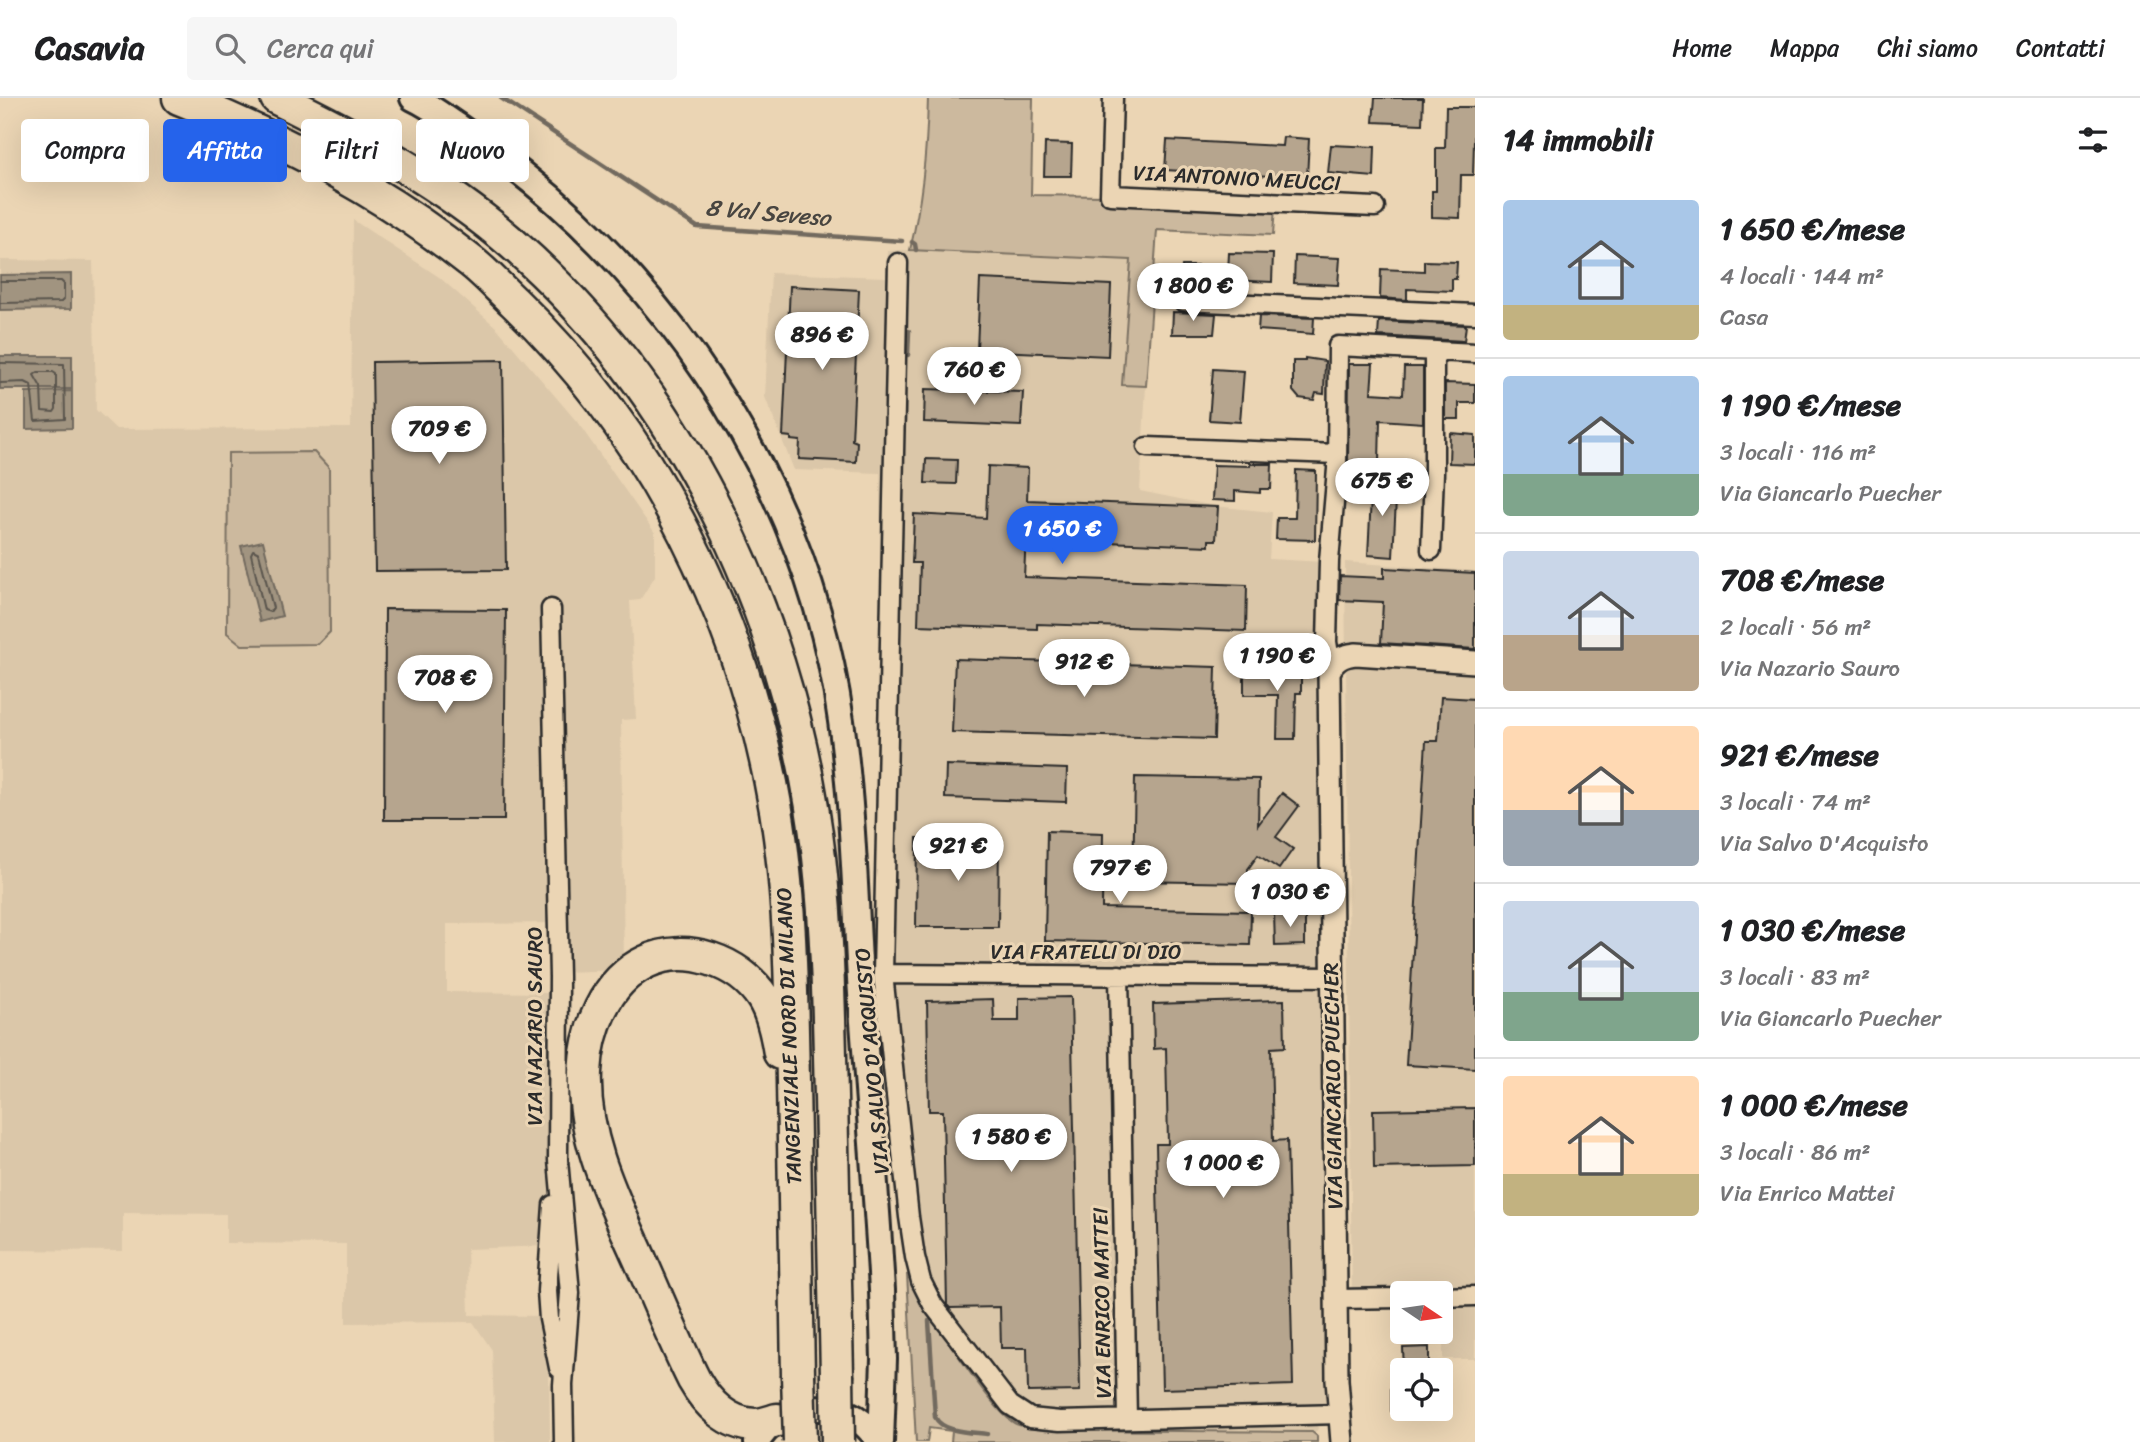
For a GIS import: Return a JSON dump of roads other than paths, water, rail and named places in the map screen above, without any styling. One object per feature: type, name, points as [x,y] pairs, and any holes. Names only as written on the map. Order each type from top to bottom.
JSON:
[{"type":"highway","name":"TANGENZIALE NORD DI MILANO","points":[[179,98],[275,138],[324,164],[378,196],[471,261],[528,315],[591,385],[649,467],[680,522],[726,625],[749,697],[776,810],[790,929],[800,1442]]},
{"type":"highway","name":"TANGENZIALE NORD DI MILANO","points":[[277,98],[363,140],[434,184],[512,243],[573,304],[629,369],[661,413],[709,493],[751,584],[787,690],[805,768],[818,855],[827,959],[837,1376],[847,1430]]},
{"type":"highway","points":[[767,1431],[723,1414],[701,1393],[686,1365],[595,1151],[587,1115],[585,1075],[589,1039],[605,1001],[620,982],[644,962],[680,954],[707,958],[739,973],[756,989],[768,1007],[778,1037],[783,1124],[796,1250]]},
{"type":"main road","points":[[413,98],[496,153],[563,206],[623,267],[679,335],[738,426],[778,503],[808,581],[833,674],[850,804],[881,1278],[884,1359],[880,1442]]},
{"type":"main road","points":[[847,1430],[871,1413],[880,1401],[883,1391]]},
{"type":"main road","points":[[767,1431],[797,1411],[818,1408],[838,1410],[847,1430]]},
{"type":"main road","points":[[847,1430],[870,1429],[880,1442]]},
{"type":"street","name":"VIA ANTONIO MEUCCI","points":[[1113,98],[1110,195],[1375,207]]},
{"type":"street","name":"VIA SALVO D'ACQUISTO","points":[[898,263],[883,974],[915,1257],[921,1281],[933,1305],[1010,1405],[1030,1418],[1060,1421],[1335,1414]]},
{"type":"street","points":[[1183,301],[1475,314]]},
{"type":"street","points":[[1331,667],[1327,642],[1329,561],[1337,454],[1338,346],[1475,353]]},
{"type":"street","points":[[1431,550],[1434,351]]},
{"type":"street","points":[[1147,447],[1337,454]]},
{"type":"street","name":"VIA NAZARIO SAURO","points":[[551,608],[559,977],[558,1160],[570,1293],[563,1385],[564,1442]]},
{"type":"street","points":[[1331,667],[1342,657],[1356,654],[1475,662]]},
{"type":"street","name":"VIA GIANCARLO PUECHER","points":[[1328,1442],[1335,1414],[1337,1380],[1328,681],[1331,667]]},
{"type":"street","name":"VIA FRATELLI DI DIO","points":[[883,974],[1332,977]]},
{"type":"street","name":"VIA ENRICO MATTEI","points":[[1119,975],[1127,1419]]},
{"type":"street","points":[[1453,1297],[1475,1296]]},
{"type":"street","points":[[1336,1299],[1390,1298]]},
{"type":"street","name":"VIA GIANCARLO PUECHER","points":[[1335,1414],[1342,1442]]},
{"type":"water","points":[[71,274],[71,309],[0,310],[0,275]]},
{"type":"water","points":[[0,356],[72,356],[72,389],[0,389]]},
{"type":"water","points":[[72,391],[72,428],[26,429],[26,392]]},
{"type":"water","points":[[263,541],[282,616],[260,622],[241,546]]},
{"type":"waterway","name":"8 Val Seveso","points":[[501,98],[697,227],[902,241]]},
{"type":"waterway","name":"8 Val Seveso","points":[[912,242],[916,250]]},
{"type":"waterway","name":"8 Val Seveso","points":[[908,355],[909,331]]},
{"type":"waterway","name":"8 Val Seveso","points":[[904,398],[904,422]]},
{"type":"waterway","name":"8 Val Seveso","points":[[929,1321],[935,1417],[951,1429],[987,1434]]}]
